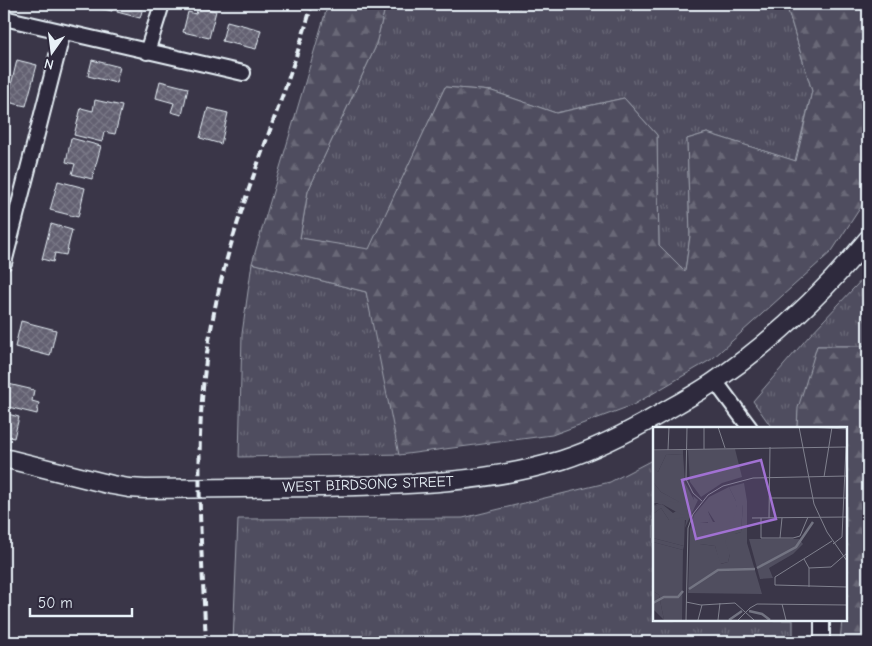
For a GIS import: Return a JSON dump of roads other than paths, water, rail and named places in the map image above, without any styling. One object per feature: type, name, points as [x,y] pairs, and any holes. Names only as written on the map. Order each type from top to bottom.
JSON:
[{"type":"street","points":[[148,52],[162,4]]},
{"type":"street","points":[[4,18],[243,73]]},
{"type":"street","points":[[4,263],[7,240],[63,32]]},
{"type":"street","name":"WEST BIRDSONG STREET","points":[[4,458],[112,485],[137,488],[385,486],[447,482],[562,460],[620,436],[715,381],[805,307],[842,269],[868,238]]},
{"type":"street","points":[[715,381],[749,427]]},
{"type":"street","points":[[822,621],[822,642]]},
{"type":"railway","points":[[206,642],[200,524],[200,446],[205,368],[211,329],[220,287],[243,205],[300,45],[312,4]]}]
